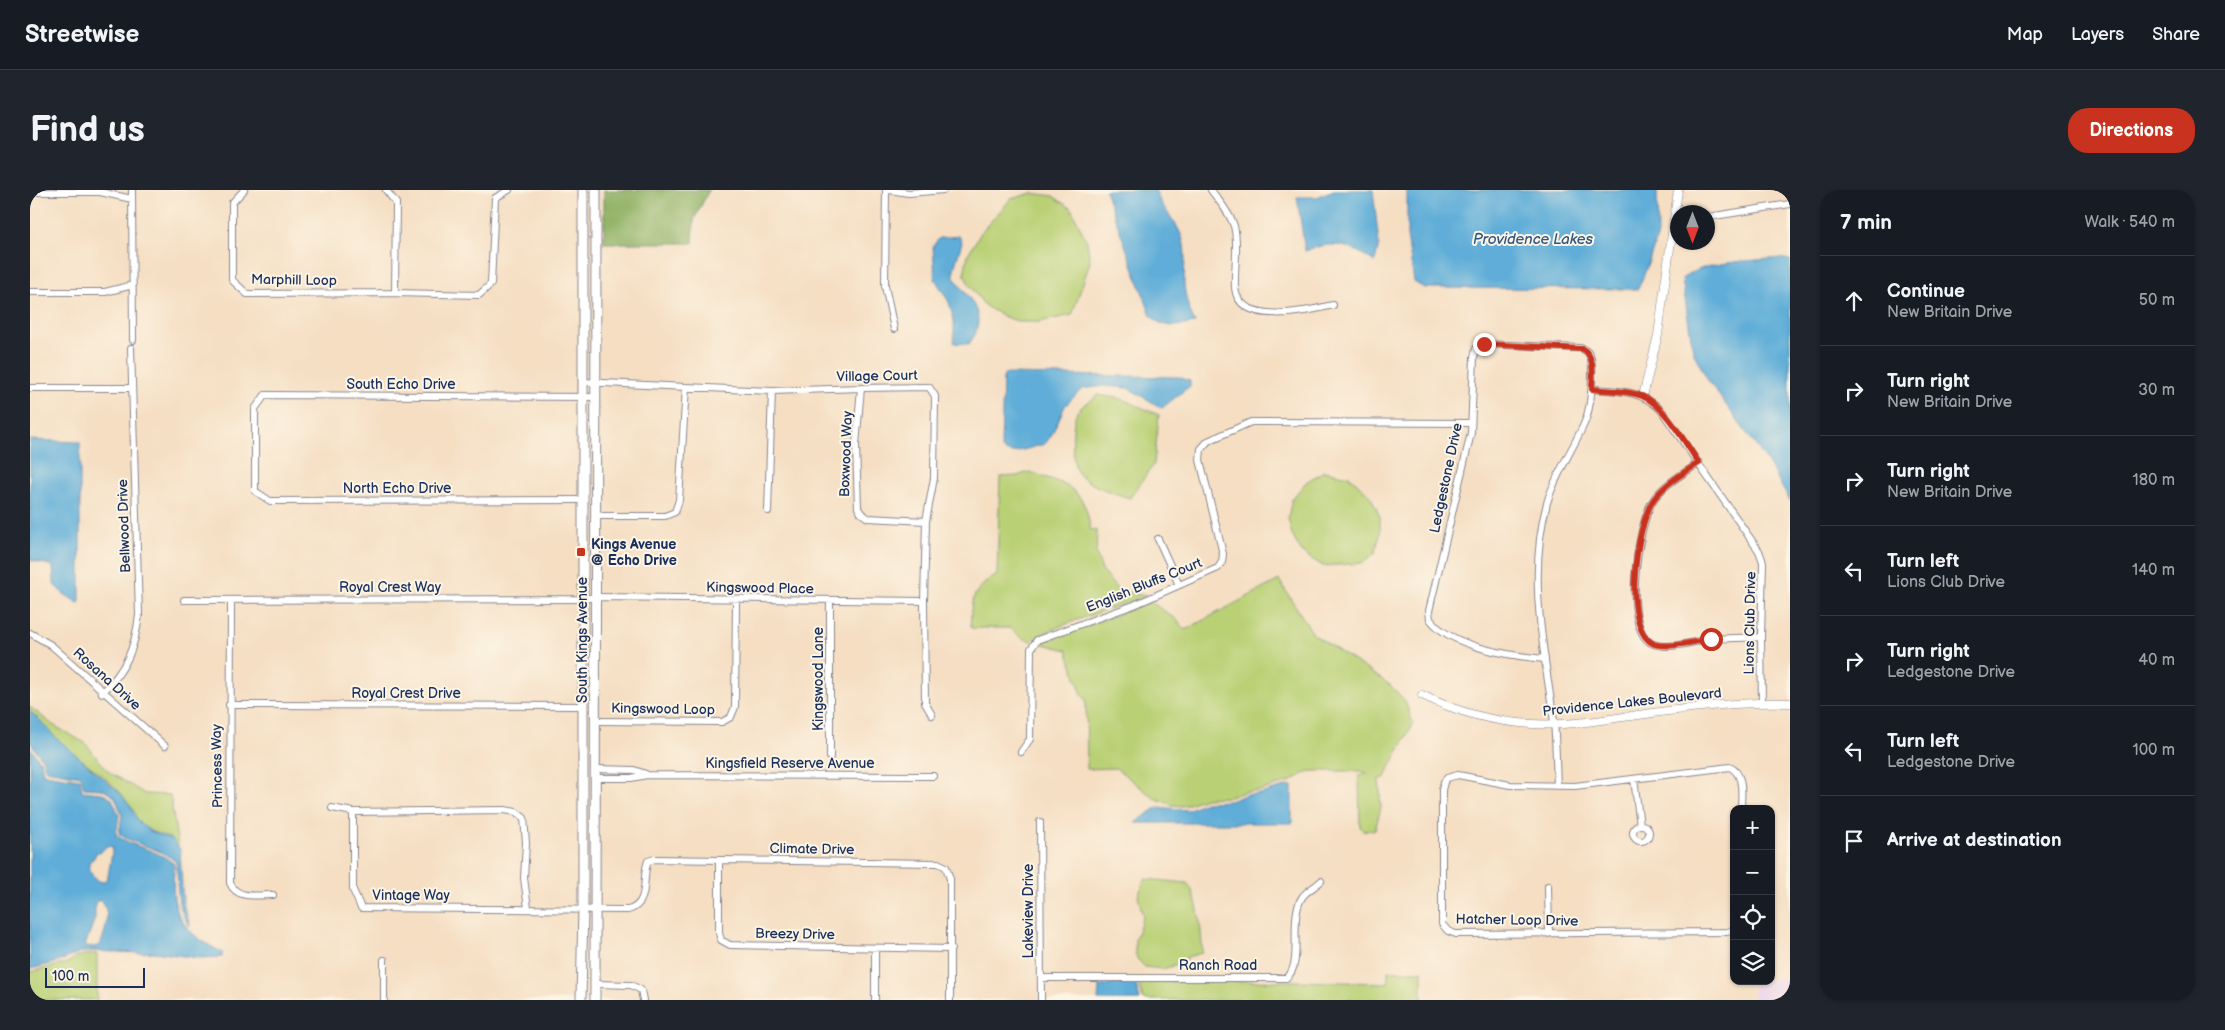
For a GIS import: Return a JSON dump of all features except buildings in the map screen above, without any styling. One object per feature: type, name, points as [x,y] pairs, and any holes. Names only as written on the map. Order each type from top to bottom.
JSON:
[{"type":"main road","name":"South Kings Avenue","points":[[581,1000],[583,908],[583,190]]},
{"type":"main road","name":"South Kings Avenue","points":[[595,1000],[596,190]]},
{"type":"main road","points":[[583,292],[595,292]]},
{"type":"street","points":[[132,190],[132,340]]},
{"type":"street","name":"Marphill Loop","points":[[244,190],[232,204],[232,280],[247,294],[479,295],[491,284],[495,198],[509,190]]},
{"type":"street","points":[[386,190],[396,203],[394,294]]},
{"type":"street","points":[[894,329],[885,286],[888,190],[909,193],[943,190]]},
{"type":"street","points":[[1211,190],[1234,226],[1236,290],[1240,302],[1248,309],[1259,312],[1306,312],[1334,305]]},
{"type":"street","points":[[1677,205],[1678,190]]},
{"type":"street","points":[[30,192],[100,192],[132,199]]},
{"type":"street","points":[[1715,216],[1790,204]]},
{"type":"street","points":[[1643,396],[1658,335],[1671,250]]},
{"type":"street","points":[[30,292],[105,292],[133,285]]},
{"type":"street","name":"Ledgestone Drive","points":[[1545,659],[1514,656],[1479,647],[1443,631],[1430,619],[1429,610],[1471,433],[1474,357],[1476,349],[1484,344],[1583,349],[1590,355],[1592,361],[1592,389],[1585,424],[1555,479],[1543,520],[1537,576],[1554,725]]},
{"type":"street","name":"Bellwood Drive","points":[[102,693],[118,677],[131,652],[139,615],[131,348]]},
{"type":"street","name":"Village Court","points":[[583,382],[772,391],[929,387],[935,396],[934,478],[926,520],[924,602],[925,703],[932,715]]},
{"type":"street","points":[[596,516],[665,516],[675,512],[679,500],[686,387]]},
{"type":"street","points":[[30,388],[132,388]]},
{"type":"street","name":"Boxwood Way","points":[[861,388],[856,445],[858,508],[861,514],[868,518],[926,520]]},
{"type":"street","name":"Lions Club Drive","points":[[1592,389],[1643,396],[1662,410],[1761,556],[1763,562],[1762,703]]},
{"type":"street","points":[[768,511],[772,391]]},
{"type":"street","name":"South Echo Drive","points":[[255,450],[255,410],[265,395],[596,397]]},
{"type":"street","name":"English Bluffs Court","points":[[1021,752],[1030,739],[1031,649],[1037,640],[1134,605],[1218,568],[1222,562],[1223,554],[1200,460],[1201,449],[1208,441],[1251,422],[1471,423]]},
{"type":"street","name":"North Echo Drive","points":[[255,450],[255,491],[270,501],[583,500]]},
{"type":"street","points":[[1699,463],[1658,494],[1646,516],[1639,539],[1635,571],[1640,630],[1646,639],[1659,646],[1711,639],[1761,637]]},
{"type":"street","points":[[1158,539],[1179,585]]},
{"type":"street","name":"Royal Crest Way","points":[[184,600],[582,599],[596,597]]},
{"type":"street","name":"Kingswood Place","points":[[596,597],[924,602]]},
{"type":"street","name":"Princess Way","points":[[230,600],[230,883],[233,890],[242,895],[273,895]]},
{"type":"street","name":"Kingswood Loop","points":[[596,720],[722,722],[731,717],[735,707],[736,600]]},
{"type":"street","name":"Kingswood Lane","points":[[830,601],[830,757]]},
{"type":"street","name":"Rosana Drive","points":[[30,633],[50,646],[165,746]]},
{"type":"street","name":"Providence Lakes Boulevard","points":[[1422,695],[1453,709],[1486,718],[1519,723],[1554,725],[1705,706],[1790,703]]},
{"type":"street","name":"Royal Crest Drive","points":[[229,705],[582,706]]},
{"type":"street","points":[[1554,725],[1557,786]]},
{"type":"street","name":"Hatcher Loop Drive","points":[[1730,931],[1456,934],[1448,931],[1442,924],[1442,790],[1447,778],[1458,775],[1510,785],[1557,786],[1730,767],[1735,770],[1741,780],[1740,805]]},
{"type":"street","name":"Kingsfield Reserve Avenue","points":[[596,774],[632,778],[648,774],[933,776]]},
{"type":"street","points":[[1634,779],[1640,825]]},
{"type":"street","points":[[332,808],[353,812],[504,810],[516,812],[524,818],[526,826],[524,878],[528,908]]},
{"type":"street","name":"Vintage Way","points":[[353,812],[353,890],[361,908],[583,908]]},
{"type":"street","name":"Lakeview Drive","points":[[1040,822],[1041,1000]]},
{"type":"street","name":"Climate Drive","points":[[583,908],[596,910],[628,910],[635,908],[640,904],[644,895],[645,867],[648,860],[655,858],[942,864],[949,873],[950,879],[950,1000]]},
{"type":"street","name":"Breezy Drive","points":[[720,860],[719,933],[721,940],[730,945],[951,949]]},
{"type":"street","name":"Ranch Road","points":[[1041,978],[1286,978],[1291,974],[1295,964],[1296,916],[1303,896],[1321,881]]},
{"type":"street","points":[[1548,886],[1549,934]]},
{"type":"street","points":[[875,948],[875,1000]]},
{"type":"street","points":[[384,960],[384,1000]]},
{"type":"street","points":[[595,984],[631,985],[641,990],[643,1000]]},
{"type":"shaded area","points":[[1775,979],[1790,979],[1790,1000],[1754,1000],[1753,985],[1775,985]]},
{"type":"green space","points":[[604,190],[709,190],[694,220],[693,243],[604,243]]},
{"type":"green space","points":[[1032,193],[1053,196],[1071,208],[1087,242],[1090,262],[1072,315],[1039,322],[1020,322],[1005,317],[985,306],[970,286],[964,274],[968,254],[982,231],[1011,199]]},
{"type":"green space","points":[[1098,395],[1122,399],[1159,415],[1154,464],[1130,498],[1094,485],[1082,477],[1076,468],[1073,443],[1075,417],[1084,405]]},
{"type":"green space","points":[[1324,471],[1349,476],[1370,495],[1380,517],[1380,534],[1375,553],[1362,563],[1323,566],[1302,553],[1292,535],[1288,518],[1292,499],[1306,482]]},
{"type":"green space","points":[[1028,472],[1062,484],[1078,495],[1088,515],[1090,529],[1097,531],[1096,553],[1103,573],[1118,590],[1146,596],[1050,630],[1032,641],[1022,638],[1010,628],[971,628],[971,610],[974,596],[982,586],[997,575],[1000,477],[1017,476]]},
{"type":"green space","points":[[1279,580],[1313,634],[1390,685],[1405,701],[1413,723],[1384,779],[1379,778],[1381,807],[1375,830],[1364,831],[1360,827],[1359,776],[1367,773],[1362,771],[1310,771],[1289,782],[1259,791],[1244,792],[1230,797],[1205,798],[1183,806],[1173,805],[1154,798],[1116,768],[1087,769],[1086,700],[1082,695],[1067,650],[1040,643],[1151,602],[1176,619],[1185,630]]},
{"type":"green space","points":[[30,707],[53,725],[85,743],[109,772],[145,794],[170,795],[178,846],[169,839],[152,832],[142,825],[119,791],[54,737],[30,712]]},
{"type":"green space","points":[[1145,879],[1187,883],[1197,906],[1202,953],[1187,957],[1185,963],[1162,969],[1145,967],[1138,960],[1135,953],[1135,940],[1143,916],[1138,896]]},
{"type":"green space","points":[[97,954],[97,1000],[30,1000],[30,972],[67,963],[78,956]]},
{"type":"green space","points":[[1388,971],[1422,971],[1422,1000],[1143,1000],[1138,982],[1290,981],[1388,983]]},
{"type":"water","points":[[1105,190],[1155,190],[1184,242],[1185,293],[1195,323],[1172,326],[1161,323],[1151,316]]},
{"type":"water","points":[[1334,190],[1373,190],[1379,244],[1375,262],[1350,248],[1342,246],[1325,245],[1305,251],[1297,197],[1316,197]]},
{"type":"water","name":"Providence Lakes","points":[[1407,190],[1657,190],[1658,235],[1638,289],[1424,288],[1414,282],[1407,236]]},
{"type":"water","points":[[959,236],[962,242],[954,269],[954,277],[971,301],[978,316],[978,325],[969,344],[954,343],[954,321],[949,302],[935,279],[933,246],[939,238]]},
{"type":"water","points":[[1780,258],[1790,260],[1790,501],[1767,461],[1707,379],[1693,351],[1682,279],[1690,273],[1714,265]]},
{"type":"water","points":[[1005,374],[1179,377],[1190,381],[1190,386],[1162,408],[1128,388],[1104,386],[1082,389],[1065,406],[1051,436],[1045,444],[1012,453],[1003,450],[1001,447],[1003,378]]},
{"type":"water","points":[[30,440],[80,442],[80,602],[78,603],[54,585],[53,566],[30,560]]},
{"type":"water","points":[[30,712],[53,735],[119,792],[132,808],[138,821],[151,832],[172,839],[180,849],[183,903],[190,926],[179,903],[176,862],[163,853],[119,834],[122,815],[115,797],[102,789],[84,788],[81,776],[46,770],[43,760],[30,742]]},
{"type":"water","points":[[30,748],[41,762],[43,773],[80,779],[82,791],[102,793],[112,799],[119,815],[116,835],[130,843],[161,855],[174,864],[174,898],[182,920],[199,939],[222,952],[222,957],[198,958],[154,952],[91,951],[30,969]],"holes":[[[107,846],[113,847],[108,876],[104,882],[99,881],[89,871],[89,862],[96,853],[101,852]],[[101,900],[107,916],[102,940],[100,945],[94,947],[85,946],[95,918],[95,902]]]},
{"type":"water","points":[[1292,786],[1292,823],[1135,823],[1158,807],[1187,810],[1205,802],[1230,801],[1245,795],[1260,794]]},
{"type":"water","points":[[1128,982],[1136,984],[1140,1000],[1098,1000],[1099,986]]},
{"type":"place","name":"Kings Avenue @ Echo Drive","points":[[581,552]]},
{"type":"route","points":[[1484,344],[1586,350],[1592,361],[1592,389],[1637,394],[1653,402],[1662,410],[1699,463],[1658,494],[1653,500],[1644,521],[1639,539],[1635,571],[1638,621],[1640,630],[1646,639],[1659,646],[1711,639]]}]
